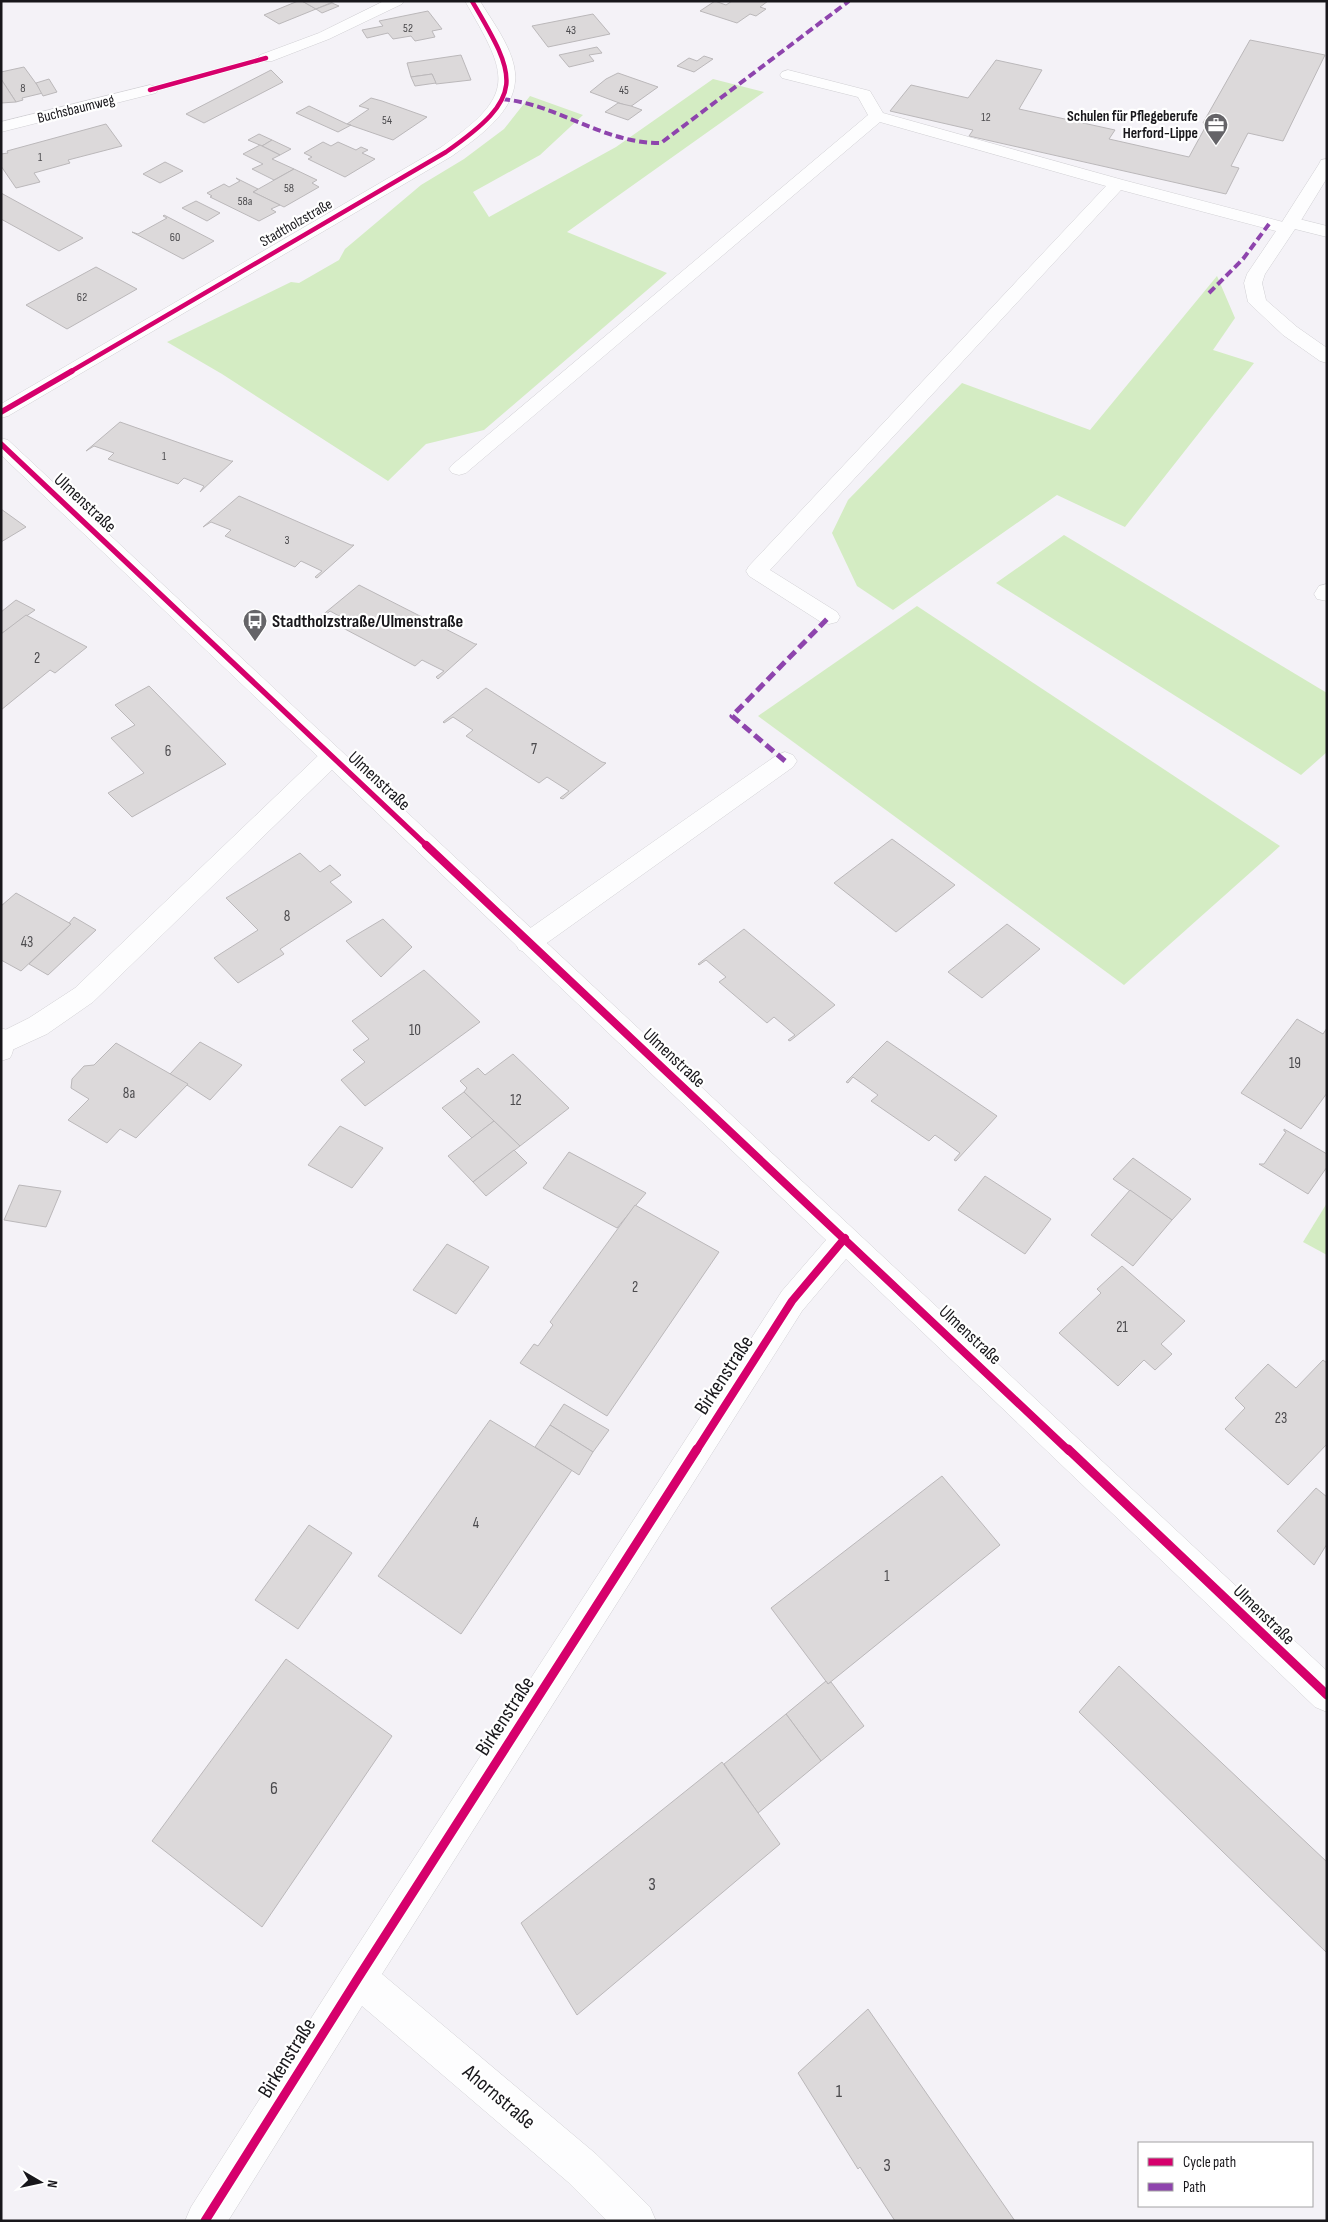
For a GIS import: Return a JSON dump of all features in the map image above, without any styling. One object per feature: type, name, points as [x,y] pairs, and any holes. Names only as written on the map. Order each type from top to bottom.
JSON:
[{"type":"street","points":[[266,58],[324,36],[397,1]]},
{"type":"street","name":"Stadtholzstraße","points":[[1,412],[438,156],[472,134],[489,118],[502,99],[506,85],[507,67],[499,46],[472,1]]},
{"type":"street","points":[[788,76],[864,94],[877,116],[1117,184],[1289,225],[1327,232]]},
{"type":"street","name":"Buchsbaumweg","points":[[1,127],[150,90]]},
{"type":"street","points":[[459,469],[877,116]]},
{"type":"street","points":[[1327,164],[1256,274],[1253,283],[1257,302],[1290,331],[1327,357]]},
{"type":"street","points":[[829,617],[757,571],[1117,184]]},
{"type":"street","name":"Ulmenstraße","points":[[1,444],[528,943],[845,1238],[1327,1695]]},
{"type":"street","name":"Ulmenstraße","points":[[2,1044],[38,1026],[84,995],[331,757]]},
{"type":"street","points":[[528,943],[785,761]]},
{"type":"street","name":"Birkenstraße","points":[[205,2221],[358,1978],[792,1301],[845,1238]]},
{"type":"street","name":"Ahornstraße","points":[[358,1978],[582,2168],[636,2221]]},
{"type":"green space","points":[[713,79],[764,92],[567,232],[667,273],[484,430],[426,444],[388,481],[222,374],[167,342],[291,282],[299,283],[339,260],[345,249],[421,185],[464,159],[504,129],[530,96],[583,115],[540,155],[473,192],[489,217],[616,147]]},
{"type":"green space","points":[[1217,276],[1235,318],[1213,350],[1254,363],[1125,527],[1057,495],[893,610],[857,586],[832,533],[848,500],[962,383],[1090,430]]},
{"type":"green space","points":[[1064,535],[1327,693],[1327,752],[1301,775],[996,583]]},
{"type":"green space","points":[[917,606],[1280,846],[1124,985],[758,716]]},
{"type":"green space","points":[[1327,1203],[1327,1255],[1303,1242]]},
{"type":"building","points":[[302,1],[316,9],[279,24],[264,15]]},
{"type":"building","points":[[302,1],[335,1],[316,9]]},
{"type":"building","points":[[715,1],[726,5],[732,1],[768,1],[760,7],[766,9],[756,16],[750,14],[737,23],[700,11]]},
{"type":"building","points":[[332,3],[339,6],[322,13],[316,9]]},
{"type":"building","points":[[428,11],[442,29],[432,31],[435,37],[415,41],[411,36],[393,39],[388,33],[367,38],[362,30],[383,26],[379,21]]},
{"type":"building","points":[[593,14],[610,34],[548,47],[532,26]]},
{"type":"building","points":[[1250,40],[1325,55],[1283,141],[1248,133],[1231,166],[1239,168],[1226,194],[969,136],[973,130],[890,111],[911,85],[968,98],[996,60],[1042,70],[1019,109],[1115,130],[1109,139],[1189,157],[1207,124],[1203,123]]},
{"type":"building","points":[[597,47],[602,53],[589,55],[594,61],[569,67],[559,55]]},
{"type":"building","points":[[461,55],[471,80],[436,84],[432,74],[411,77],[407,63]]},
{"type":"building","points":[[704,56],[713,59],[694,72],[677,66],[689,58],[697,61]]},
{"type":"building","points":[[24,67],[43,93],[22,98],[23,100],[16,102],[1,79],[1,72]]},
{"type":"building","points":[[271,70],[283,82],[204,123],[186,114]]},
{"type":"building","points":[[618,73],[658,87],[630,107],[590,92],[606,79]]},
{"type":"building","points":[[432,74],[436,83],[415,86],[411,77]]},
{"type":"building","points":[[1,79],[16,102],[1,103]]},
{"type":"building","points":[[49,79],[57,92],[43,96],[36,83]]},
{"type":"building","points":[[371,98],[427,117],[393,140],[347,124],[369,109],[359,106]]},
{"type":"building","points":[[618,103],[642,110],[628,120],[605,112]]},
{"type":"building","points":[[309,106],[351,125],[338,132],[296,113]]},
{"type":"building","points":[[106,124],[122,146],[68,160],[70,163],[34,173],[40,182],[16,188],[1,166],[1,154],[8,153],[7,151]]},
{"type":"building","points":[[259,134],[272,140],[262,146],[248,140]]},
{"type":"building","points":[[272,140],[291,149],[280,155],[262,146]]},
{"type":"building","points":[[323,142],[331,146],[338,142],[356,150],[361,147],[368,150],[362,153],[375,159],[345,177],[308,159],[312,157],[304,153]]},
{"type":"building","points":[[260,145],[280,155],[272,159],[294,169],[274,180],[252,169],[263,164],[243,154]]},
{"type":"building","points":[[165,162],[183,171],[160,183],[143,174]]},
{"type":"building","points":[[294,169],[317,180],[312,183],[319,187],[284,207],[253,192]]},
{"type":"building","points":[[236,178],[258,189],[253,192],[280,205],[271,209],[276,212],[259,221],[210,197],[212,196],[207,193],[224,184],[229,187],[240,181]]},
{"type":"building","points":[[1,193],[83,238],[59,251],[1,219]]},
{"type":"building","points":[[196,201],[220,213],[207,221],[182,208]]},
{"type":"building","points":[[164,215],[214,241],[183,259],[132,232],[138,234],[167,218]]},
{"type":"building","points":[[96,267],[137,289],[67,329],[26,305]]},
{"type":"building","points":[[120,422],[233,461],[200,492],[204,486],[184,478],[178,484],[108,459],[114,453],[94,446],[86,451]]},
{"type":"building","points":[[239,496],[354,545],[317,578],[315,577],[322,571],[301,561],[295,567],[225,536],[231,530],[211,522],[203,527]]},
{"type":"building","points":[[1,509],[26,527],[1,542]]},
{"type":"building","points":[[359,585],[477,644],[438,679],[436,677],[444,671],[422,660],[415,666],[343,628],[350,622],[330,611],[322,618],[320,617]]},
{"type":"building","points":[[16,600],[35,610],[1,634],[1,612]]},
{"type":"building","points":[[26,615],[87,647],[55,673],[50,670],[1,710],[1,634]]},
{"type":"building","points":[[149,686],[226,764],[132,817],[108,793],[144,773],[111,738],[135,725],[115,705]]},
{"type":"building","points":[[486,688],[606,763],[563,799],[560,798],[569,791],[547,777],[539,783],[466,736],[473,730],[453,717],[443,722]]},
{"type":"building","points":[[892,839],[955,885],[896,932],[834,883]]},
{"type":"building","points":[[300,853],[320,872],[330,865],[341,875],[330,882],[352,902],[280,949],[284,954],[238,983],[214,958],[258,930],[226,898]]},
{"type":"building","points":[[16,893],[71,924],[21,971],[1,960],[1,906]]},
{"type":"building","points":[[74,917],[96,930],[48,975],[29,964],[71,924],[69,923]]},
{"type":"building","points":[[383,919],[412,947],[381,977],[346,941]]},
{"type":"building","points":[[1007,924],[1040,949],[982,998],[948,972]]},
{"type":"building","points":[[744,929],[835,1005],[790,1041],[788,1040],[795,1035],[774,1017],[767,1023],[719,982],[726,977],[706,960],[698,964]]},
{"type":"building","points":[[424,970],[480,1022],[365,1106],[341,1080],[365,1062],[353,1050],[369,1039],[352,1021]]},
{"type":"building","points":[[1297,1019],[1323,1034],[1327,1028],[1327,1093],[1301,1129],[1241,1093]]},
{"type":"building","points":[[887,1041],[997,1116],[956,1161],[954,1160],[960,1153],[935,1135],[929,1141],[871,1101],[878,1095],[853,1077],[848,1083],[846,1082]]},
{"type":"building","points":[[200,1042],[242,1065],[210,1100],[170,1074]]},
{"type":"building","points":[[116,1043],[188,1084],[136,1138],[120,1129],[107,1143],[68,1120],[89,1099],[71,1088],[72,1079],[84,1066],[94,1065]]},
{"type":"building","points":[[513,1054],[569,1108],[520,1146],[464,1092],[467,1088],[460,1081],[478,1068],[485,1075]]},
{"type":"building","points":[[464,1092],[494,1121],[472,1138],[442,1108]]},
{"type":"building","points":[[494,1121],[520,1146],[473,1182],[448,1156]]},
{"type":"building","points":[[340,1126],[383,1148],[352,1188],[308,1165]]},
{"type":"building","points":[[1284,1129],[1327,1154],[1327,1167],[1308,1194],[1259,1164],[1264,1164],[1286,1132]]},
{"type":"building","points":[[514,1150],[527,1163],[486,1196],[473,1182]]},
{"type":"building","points":[[569,1152],[646,1193],[617,1228],[543,1188]]},
{"type":"building","points":[[1133,1158],[1191,1199],[1172,1220],[1113,1179]]},
{"type":"building","points":[[985,1176],[1051,1219],[1025,1254],[958,1210]]},
{"type":"building","points":[[19,1185],[61,1191],[46,1227],[4,1220]]},
{"type":"building","points":[[1130,1190],[1172,1220],[1133,1266],[1091,1235]]},
{"type":"building","points":[[635,1205],[719,1252],[607,1416],[520,1363],[534,1344],[538,1346],[553,1325],[550,1322]]},
{"type":"building","points":[[447,1244],[489,1267],[456,1314],[413,1290]]},
{"type":"building","points":[[1122,1266],[1185,1321],[1161,1344],[1172,1354],[1155,1370],[1144,1360],[1118,1386],[1059,1333],[1101,1293],[1097,1289]]},
{"type":"building","points":[[1323,1360],[1327,1363],[1327,1444],[1288,1485],[1225,1429],[1245,1408],[1235,1398],[1268,1364],[1296,1388]]},
{"type":"building","points":[[564,1404],[609,1430],[593,1452],[550,1425]]},
{"type":"building","points":[[490,1420],[572,1470],[461,1634],[378,1576]]},
{"type":"building","points":[[550,1425],[593,1452],[579,1475],[535,1447]]},
{"type":"building","points":[[942,1476],[1000,1545],[828,1684],[771,1608]]},
{"type":"building","points":[[1316,1488],[1327,1497],[1327,1544],[1314,1565],[1277,1531]]},
{"type":"building","points":[[309,1525],[352,1553],[298,1629],[255,1600]]},
{"type":"building","points":[[286,1659],[392,1736],[262,1927],[152,1841]]},
{"type":"building","points":[[1119,1666],[1327,1862],[1327,1953],[1079,1712]]},
{"type":"building","points":[[826,1681],[828,1684],[831,1682],[864,1726],[821,1761],[786,1714]]},
{"type":"building","points":[[786,1714],[821,1761],[758,1813],[724,1764]]},
{"type":"building","points":[[722,1762],[780,1844],[577,2015],[521,1923]]},
{"type":"building","points":[[868,2009],[1015,2221],[895,2221],[860,2167],[858,2169],[798,2073]]},
{"type":"marked path","points":[[502,99],[529,103],[629,141],[661,143],[849,1]]},
{"type":"marked path","points":[[1209,293],[1243,259],[1269,224]]},
{"type":"marked path","points":[[785,761],[732,716],[829,617]]},
{"type":"cycle path","points":[[1,412],[446,152],[479,127],[499,105],[505,93],[507,80],[506,66],[500,49],[472,1]]},
{"type":"cycle path","points":[[150,90],[266,58]]},
{"type":"cycle path","points":[[1,444],[1327,1695]]},
{"type":"cycle path","points":[[205,2221],[358,1978],[792,1301],[845,1238]]},
{"type":"place","name":"Schulen für Pflegeberufe Herford-Lippe","points":[[1216,146]]},
{"type":"place","name":"Stadtholzstraße/Ulmenstraße","points":[[255,642]]}]
